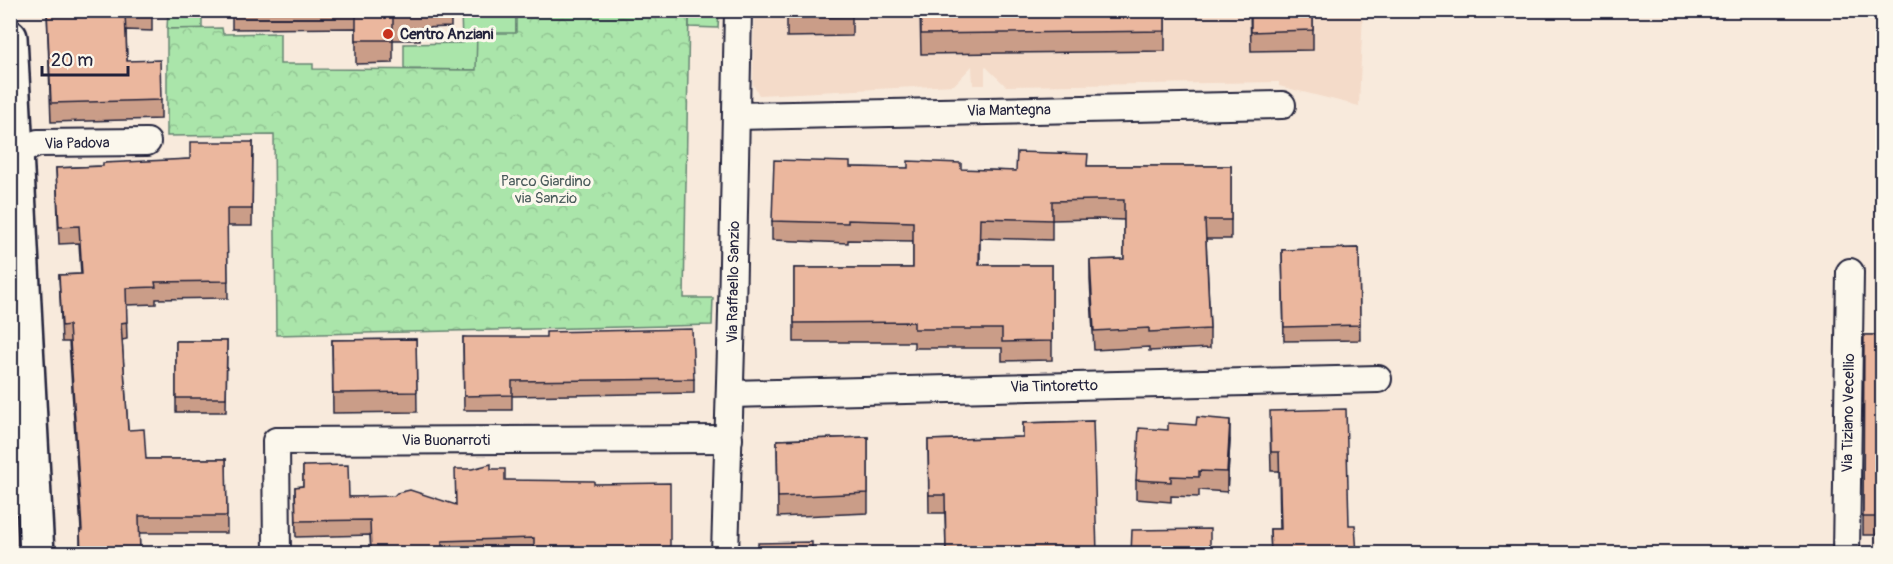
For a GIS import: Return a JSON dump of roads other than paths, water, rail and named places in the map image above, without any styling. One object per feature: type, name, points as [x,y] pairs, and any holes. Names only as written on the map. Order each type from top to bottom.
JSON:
[{"type":"street","name":"Via Raffaello Sanzio","points":[[725,554],[738,10]]},
{"type":"street","points":[[10,38],[22,500],[37,554]]},
{"type":"street","name":"Via Mantegna","points":[[737,116],[1282,105]]},
{"type":"street","name":"Via Padova","points":[[13,155],[39,143],[147,142]]},
{"type":"street","name":"Via Tiziano Vecellio","points":[[1845,554],[1850,272]]},
{"type":"street","name":"Via Tintoretto","points":[[730,394],[1378,378]]},
{"type":"street","name":"Via Buonarroti","points":[[277,554],[276,441],[729,439]]},
{"type":"place","name":"Centro Anziani","points":[[388,34]]},
{"type":"park label","name":"Parco Giardino via Sanzio","points":[[546,190]]}]
